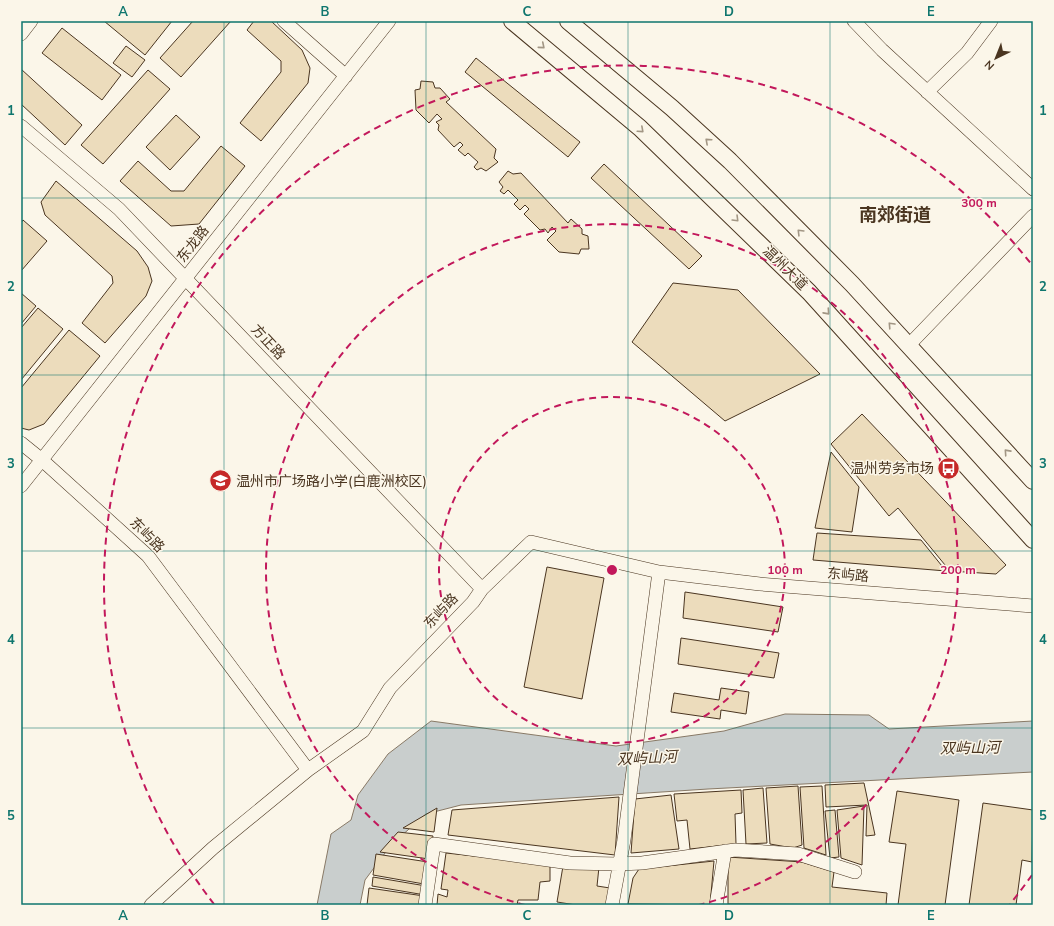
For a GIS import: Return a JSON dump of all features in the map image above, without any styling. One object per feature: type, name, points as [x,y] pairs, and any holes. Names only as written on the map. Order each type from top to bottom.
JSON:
[{"type":"main road","name":"温州大道","points":[[512,21],[640,128],[809,292],[1033,540]]},
{"type":"main road","points":[[568,21],[672,108],[730,161],[852,284],[1033,481]]},
{"type":"street","points":[[21,34],[31,21]]},
{"type":"street","points":[[284,21],[346,76]]},
{"type":"street","name":"东龙路","points":[[21,486],[187,279],[389,21]]},
{"type":"street","points":[[854,21],[882,50],[1033,189]]},
{"type":"street","points":[[927,92],[967,53],[991,21]]},
{"type":"street","name":"方正路","points":[[21,126],[119,209],[482,589]]},
{"type":"street","points":[[909,345],[1033,216]]},
{"type":"street","name":"东屿路","points":[[21,444],[42,460],[148,556],[308,770],[363,731],[390,688],[472,602],[482,589],[531,542],[660,572],[760,584],[1033,606]]},
{"type":"street","points":[[612,905],[629,798],[660,572]]},
{"type":"street","points":[[151,905],[213,848],[308,770]]},
{"type":"street","points":[[425,905],[434,844],[570,863],[619,864],[735,850],[798,854],[854,872]]},
{"type":"street","points":[[716,905],[725,851]]},
{"type":"water","name":"双屿山河","points":[[785,714],[869,715],[889,729],[1033,721],[1033,772],[708,789],[461,805],[426,814],[391,845],[365,880],[360,905],[317,905],[331,834],[351,820],[358,795],[388,754],[431,721],[616,746],[724,731]]},
{"type":"building","points":[[104,21],[172,21],[145,55]]},
{"type":"building","points":[[193,21],[231,21],[181,77],[160,58]]},
{"type":"building","points":[[254,21],[271,21],[302,50],[310,68],[308,83],[261,141],[240,123],[281,72],[281,61],[247,30]]},
{"type":"building","points":[[62,28],[121,75],[102,100],[42,53]]},
{"type":"building","points":[[126,46],[145,60],[132,77],[113,63]]},
{"type":"building","points":[[476,58],[580,142],[568,157],[465,72]]},
{"type":"building","points":[[21,69],[82,125],[65,145],[21,104]]},
{"type":"building","points":[[148,70],[170,89],[103,164],[81,145]]},
{"type":"building","points":[[421,81],[433,82],[435,88],[440,88],[450,99],[446,102],[496,149],[494,158],[498,162],[486,171],[481,168],[477,170],[474,167],[478,162],[468,153],[465,156],[458,150],[463,145],[460,142],[454,147],[438,130],[439,125],[436,122],[442,119],[437,114],[429,123],[416,110],[415,90],[420,89]]},
{"type":"building","points":[[176,115],[200,137],[170,170],[146,147]]},
{"type":"building","points":[[221,146],[245,166],[199,224],[171,226],[120,181],[138,161],[171,191],[184,191]]},
{"type":"building","points":[[604,164],[702,256],[689,269],[591,178]]},
{"type":"building","points":[[508,171],[513,174],[521,173],[568,223],[571,219],[582,229],[582,234],[588,236],[589,249],[581,249],[579,254],[559,252],[547,240],[556,231],[552,227],[548,233],[545,229],[540,230],[524,214],[529,209],[525,205],[520,210],[514,204],[518,200],[508,190],[504,194],[500,191],[503,187],[499,182]]},
{"type":"building","points":[[56,181],[137,251],[148,267],[152,281],[146,296],[105,343],[82,323],[113,283],[112,276],[45,215],[41,202]]},
{"type":"building","points":[[23,220],[47,241],[21,271],[21,223]]},
{"type":"building","points":[[673,283],[738,290],[820,374],[725,421],[632,342]]},
{"type":"building","points":[[21,293],[36,306],[21,324]]},
{"type":"building","points":[[38,308],[63,329],[21,380],[21,328]]},
{"type":"building","points":[[69,330],[100,356],[44,424],[29,430],[21,428],[21,388]]},
{"type":"building","points":[[862,414],[1006,565],[996,574],[950,571],[898,508],[889,516],[831,444]]},
{"type":"building","points":[[831,452],[859,487],[852,532],[815,528]]},
{"type":"building","points":[[817,533],[921,540],[946,571],[813,560]]},
{"type":"building","points":[[547,567],[604,578],[582,699],[524,687]]},
{"type":"building","points":[[685,592],[783,607],[778,632],[683,618]]},
{"type":"building","points":[[681,638],[779,653],[774,678],[678,664]]},
{"type":"building","points":[[721,688],[749,692],[746,714],[721,710],[720,719],[671,712],[674,693],[719,700]]},
{"type":"building","points":[[864,783],[875,835],[866,836],[867,805],[826,807],[825,785]]},
{"type":"building","points":[[798,786],[802,845],[793,848],[770,844],[766,788]]},
{"type":"building","points":[[822,786],[826,855],[804,848],[800,787]]},
{"type":"building","points":[[763,788],[767,843],[746,844],[743,790]]},
{"type":"building","points":[[741,790],[742,813],[735,814],[736,844],[690,849],[687,820],[677,821],[674,794]]},
{"type":"building","points":[[897,791],[959,800],[945,905],[898,905],[906,844],[889,842]]},
{"type":"building","points":[[671,795],[679,849],[631,853],[635,799]]},
{"type":"building","points":[[619,797],[615,855],[448,835],[452,810]]},
{"type":"building","points":[[983,803],[1033,810],[1032,862],[1022,860],[1016,905],[969,905]]},
{"type":"building","points":[[864,806],[862,865],[841,858],[837,810]]},
{"type":"building","points":[[437,808],[434,832],[403,828]]},
{"type":"building","points":[[835,810],[839,857],[830,858],[825,811]]},
{"type":"building","points":[[398,832],[433,836],[429,859],[380,852]]},
{"type":"building","points":[[446,853],[550,864],[550,881],[540,882],[538,900],[518,900],[517,905],[437,905],[438,894],[447,897],[448,890],[441,889]]},
{"type":"building","points":[[376,854],[428,862],[424,884],[373,875]]},
{"type":"building","points":[[728,857],[802,862],[834,872],[832,887],[887,893],[886,905],[728,904]]},
{"type":"building","points":[[714,861],[710,905],[628,904],[633,878],[639,869]]},
{"type":"building","points":[[563,866],[599,867],[597,886],[610,888],[607,905],[576,905],[557,902]]},
{"type":"building","points":[[373,877],[426,886],[425,895],[372,886]]},
{"type":"building","points":[[369,888],[424,896],[423,905],[367,905]]},
{"type":"place","name":"温州劳务市场","points":[[949,468]]},
{"type":"place","name":"温州市广场路小学(白鹿洲校区)","points":[[221,481]]},
{"type":"district","name":"南郊街道","points":[[895,215]]}]
